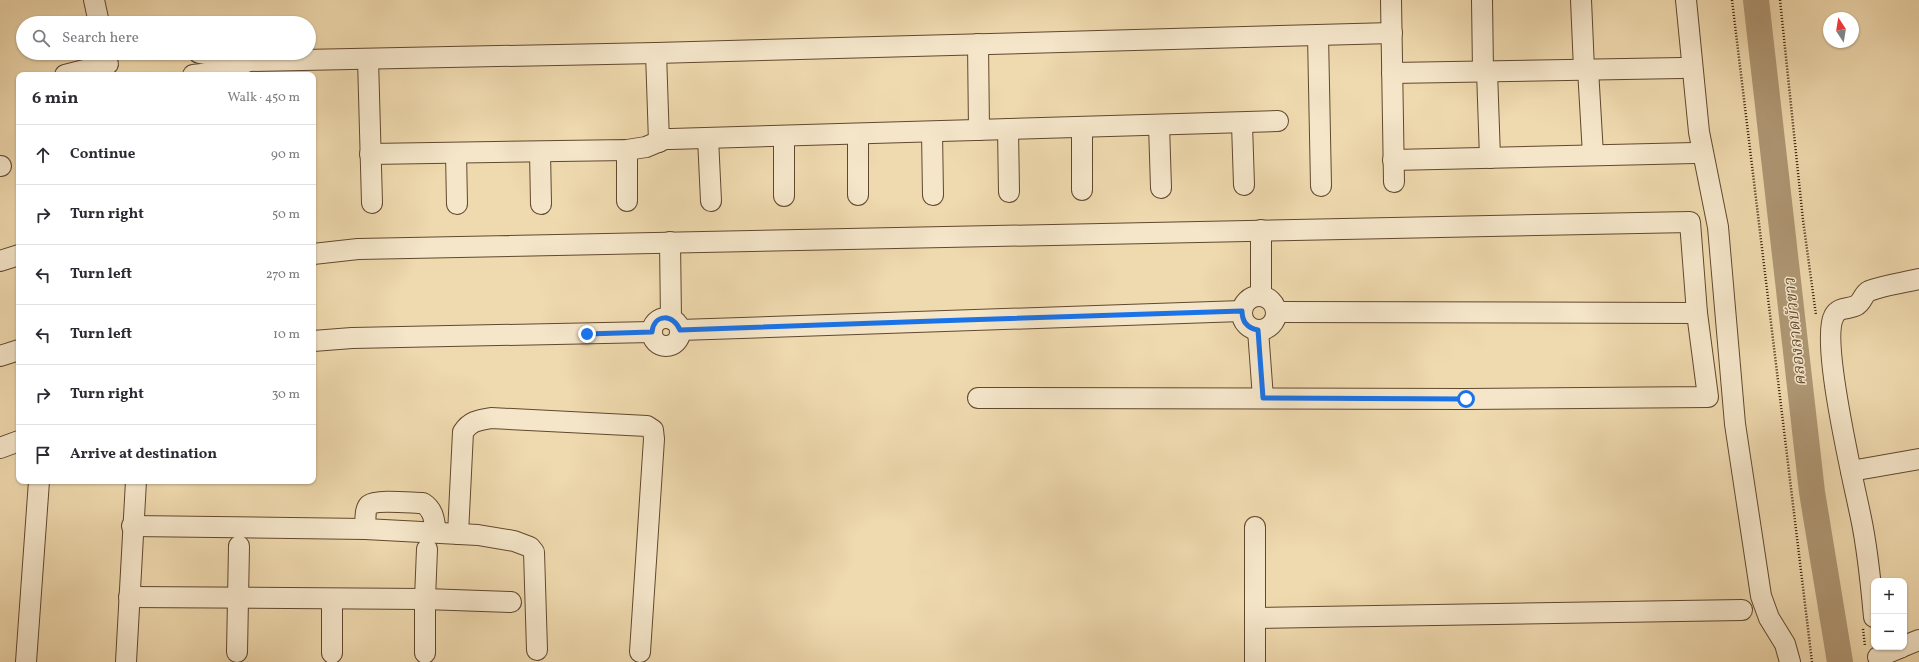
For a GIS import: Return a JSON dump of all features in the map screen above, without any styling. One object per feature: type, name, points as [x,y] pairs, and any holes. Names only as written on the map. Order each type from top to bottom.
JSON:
[{"type":"street","points":[[94,0],[97,16]]},
{"type":"street","points":[[1391,0],[1394,182]]},
{"type":"street","points":[[1482,0],[1490,158]]},
{"type":"street","points":[[1581,0],[1593,155]]},
{"type":"street","points":[[1686,0],[1699,132],[1718,227],[1735,424],[1761,596],[1769,618],[1785,644],[1790,662]]},
{"type":"street","points":[[316,59],[656,53],[1392,33]]},
{"type":"street","points":[[1318,35],[1321,186]]},
{"type":"street","points":[[978,44],[979,130]]},
{"type":"street","points":[[656,53],[660,142]]},
{"type":"street","points":[[368,58],[372,203]]},
{"type":"street","points":[[243,60],[289,60]]},
{"type":"street","points":[[214,72],[249,61]]},
{"type":"street","points":[[77,72],[108,64]]},
{"type":"street","points":[[1392,73],[1682,68]]},
{"type":"street","points":[[370,154],[627,150],[646,147],[671,139],[1082,127],[1242,124],[1278,121]]},
{"type":"street","points":[[1242,124],[1244,185]]},
{"type":"street","points":[[1159,125],[1161,188]]},
{"type":"street","points":[[1082,127],[1082,190]]},
{"type":"street","points":[[1008,129],[1009,192]]},
{"type":"street","points":[[932,132],[933,195]]},
{"type":"street","points":[[858,134],[858,195]]},
{"type":"street","points":[[784,136],[784,196]]},
{"type":"street","points":[[708,138],[711,201]]},
{"type":"street","points":[[627,150],[627,201]]},
{"type":"street","points":[[540,152],[541,204]]},
{"type":"street","points":[[456,153],[457,204]]},
{"type":"street","points":[[1393,160],[1695,153]]},
{"type":"street","points":[[316,254],[358,248],[493,247],[670,242],[1690,222],[1697,313],[1708,397],[1466,399],[978,398]]},
{"type":"street","points":[[1261,230],[1261,296]]},
{"type":"street","points":[[670,242],[676,324]]},
{"type":"street","points":[[0,261],[16,256]]},
{"type":"street","points":[[1874,614],[1872,587],[1853,520],[1851,471],[1833,369],[1830,338],[1834,316],[1839,310],[1858,304],[1870,291],[1919,279]]},
{"type":"street","points":[[1261,296],[1272,302],[1277,312],[1276,318],[1269,327],[1258,330],[1248,326],[1242,317],[1242,311],[1246,301],[1251,297],[1261,296]]},
{"type":"street","points":[[316,341],[352,338],[652,332],[652,327],[657,321],[664,318],[676,324],[882,324],[1010,317],[1242,311]]},
{"type":"street","points":[[1277,312],[1697,313]]},
{"type":"street","points":[[1258,330],[1263,398]]},
{"type":"street","points":[[0,356],[16,351]]},
{"type":"street","points":[[458,534],[463,432],[468,425],[476,421],[491,418],[647,426],[653,430],[654,439],[640,652]]},
{"type":"street","points":[[0,448],[16,442]]},
{"type":"street","points":[[1851,471],[1919,459]]},
{"type":"street","points":[[26,662],[39,484]]},
{"type":"street","points":[[126,662],[132,526],[136,484]]},
{"type":"street","points":[[365,529],[366,510],[369,505],[377,502],[423,503],[429,507],[433,513],[425,599],[426,653]]},
{"type":"street","points":[[132,526],[365,529],[431,540],[458,534],[485,536],[514,541],[530,546],[535,560],[537,650]]},
{"type":"street","points":[[1255,527],[1255,662]]},
{"type":"street","points":[[237,652],[239,546]]},
{"type":"street","points":[[129,597],[425,599],[511,602]]},
{"type":"street","points":[[332,599],[332,653]]},
{"type":"street","points":[[1255,618],[1742,610]]},
{"type":"street","points":[[1907,645],[1919,640]]},
{"type":"street","points":[[1878,655],[1894,650]]},
{"type":"path","points":[[1732,0],[1812,662]]},
{"type":"waterway","name":"คลองลาดบัวขาว","points":[[1756,0],[1812,492],[1840,662]]},
{"type":"route","points":[[587,334],[652,332],[652,327],[657,321],[664,318],[671,319],[678,323],[680,330],[882,324],[1010,317],[1242,311],[1244,322],[1253,329],[1258,330],[1263,398],[1466,399]]}]
